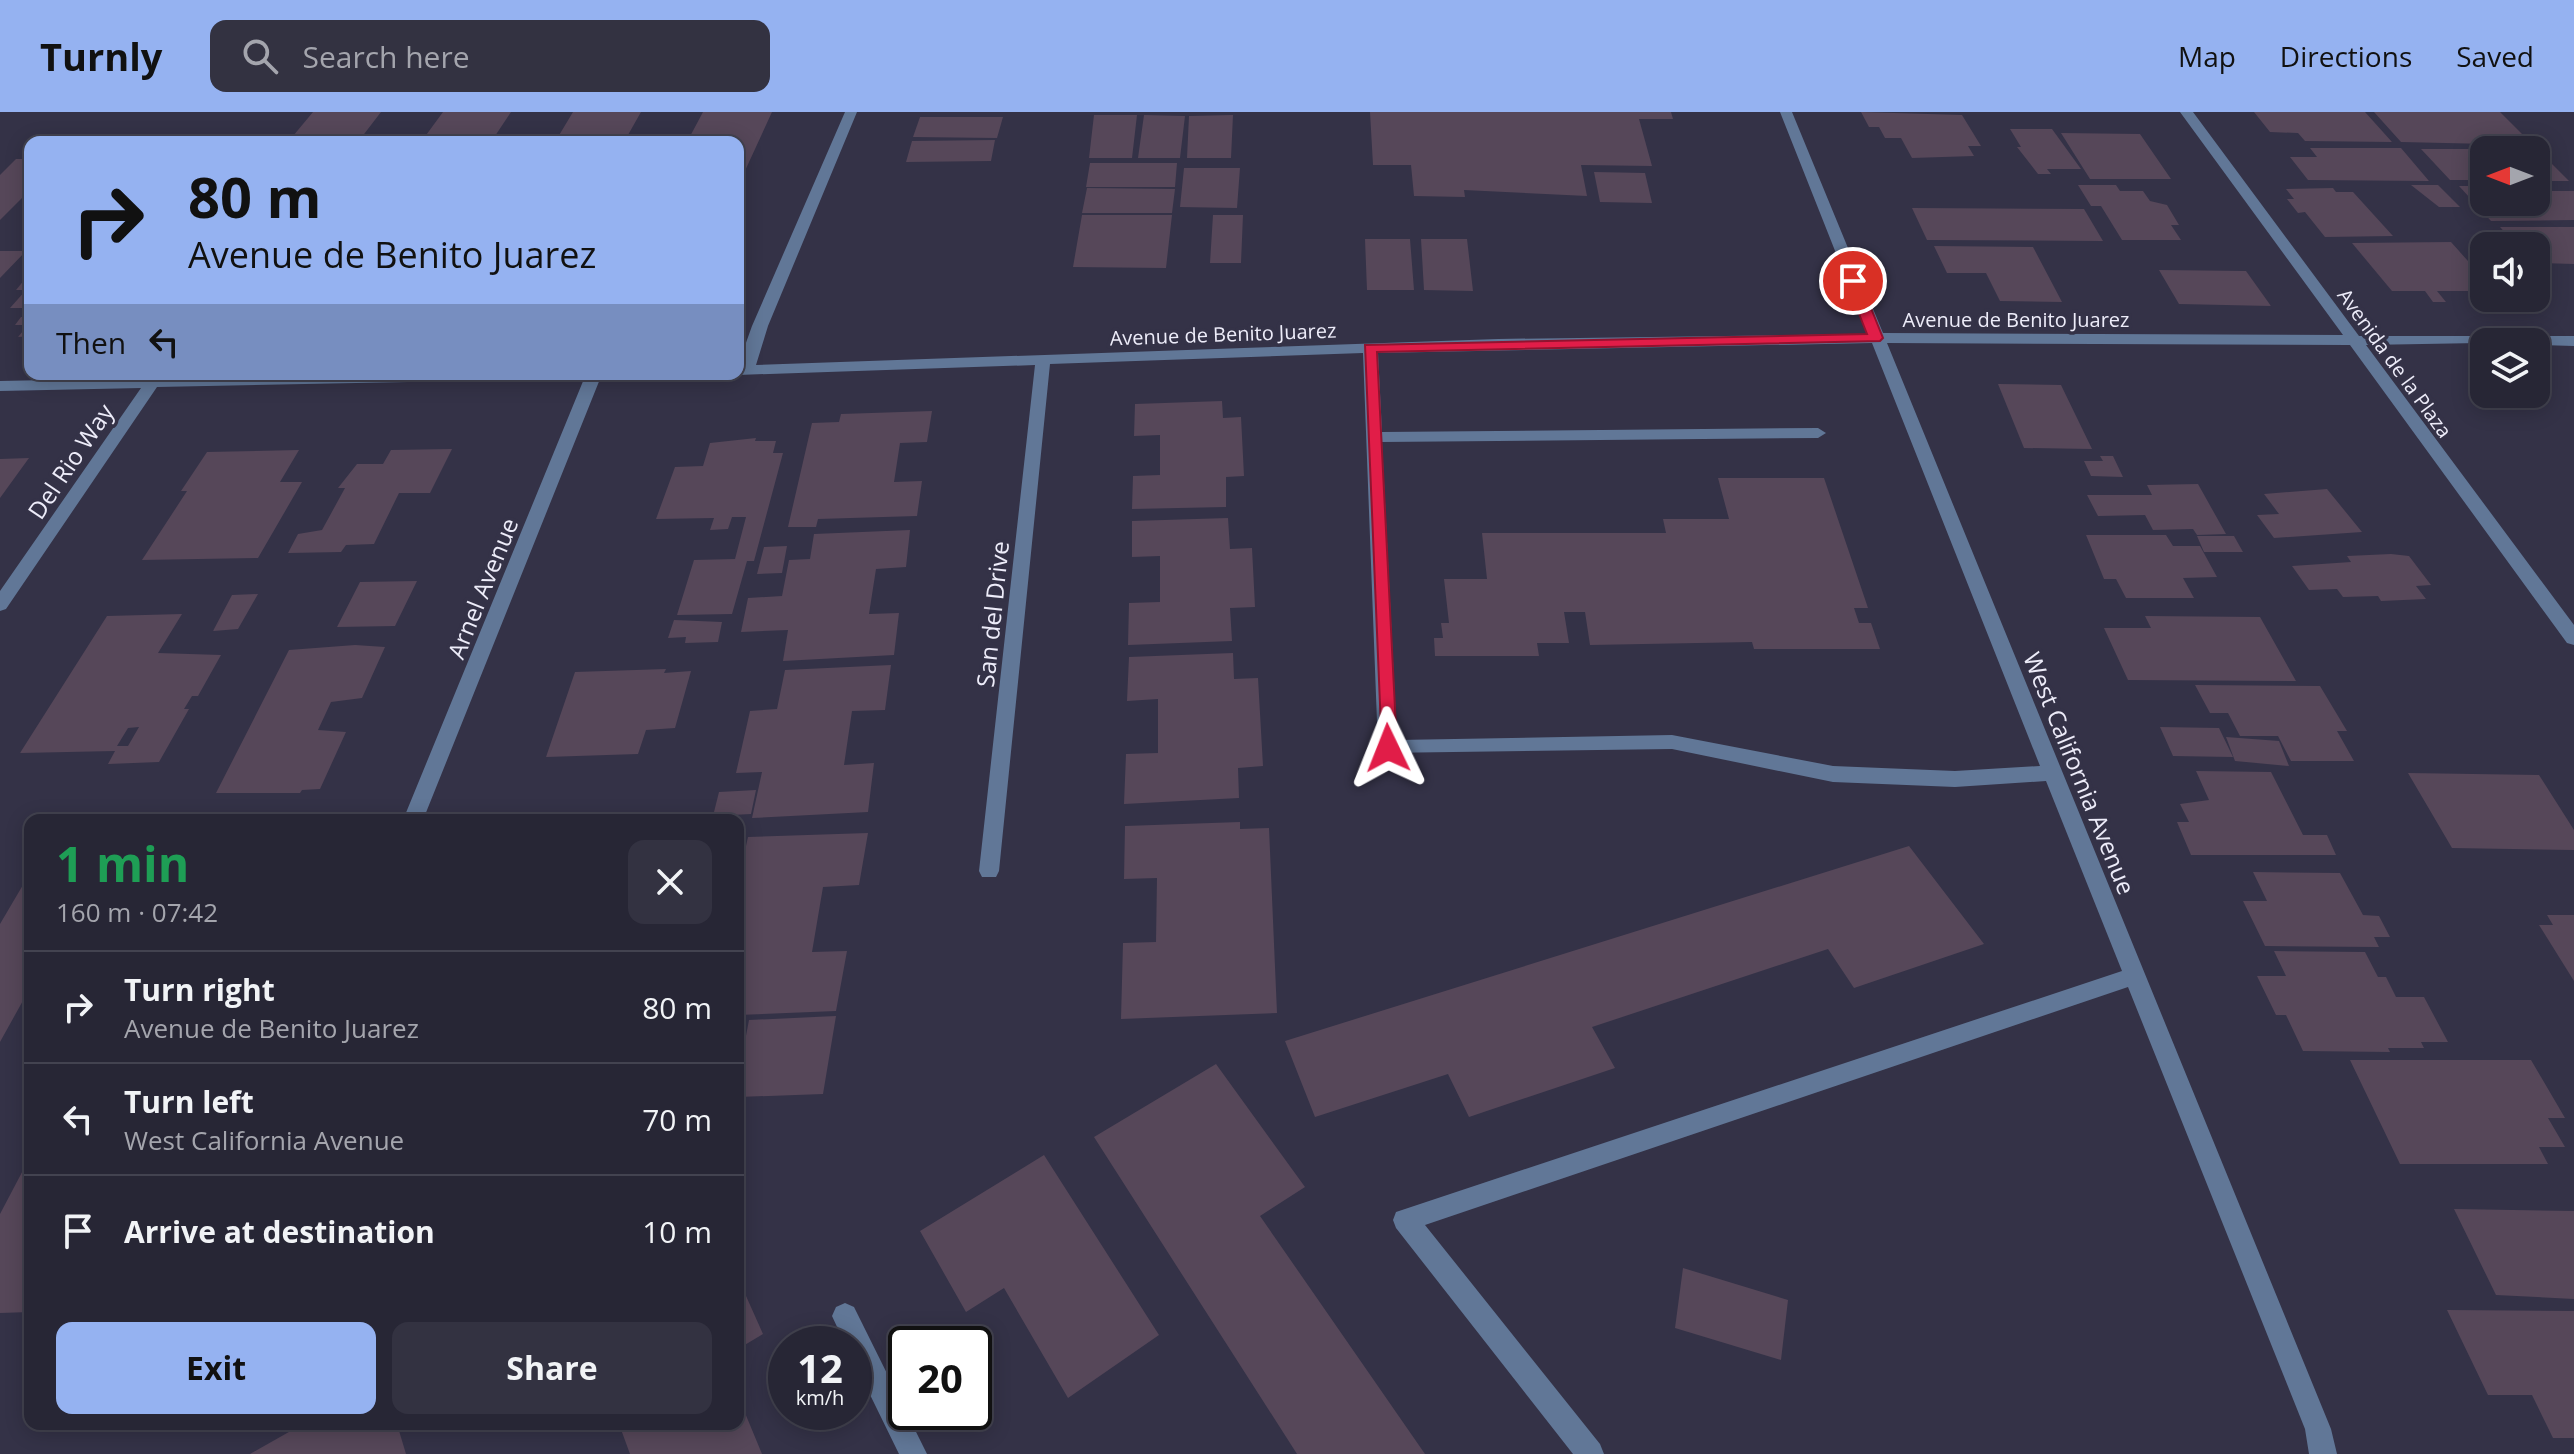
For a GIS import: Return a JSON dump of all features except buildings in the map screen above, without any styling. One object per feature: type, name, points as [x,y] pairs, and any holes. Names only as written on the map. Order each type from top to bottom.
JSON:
[{"type":"street","points":[[744,367],[851,112]]},
{"type":"street","name":"West California Avenue","points":[[1786,112],[2318,1429],[2323,1454]]},
{"type":"street","name":"Avenida de la Plaza","points":[[2186,112],[2574,638]]},
{"type":"street","name":"Avenue de Benito Juarez","points":[[744,370],[1370,348],[1876,338],[2574,341]]},
{"type":"street","points":[[1370,348],[1388,748],[1672,742],[1833,774],[1955,779],[2052,773]]},
{"type":"street","name":"San del Drive","points":[[989,871],[1043,361]]},
{"type":"street","points":[[0,386],[256,380]]},
{"type":"street","name":"Arnel Avenue","points":[[415,814],[592,380]]},
{"type":"street","name":"Del Rio Way","points":[[0,605],[153,382]]},
{"type":"street","points":[[1376,437],[1818,433]]},
{"type":"street","points":[[1590,1454],[1405,1220],[2134,976]]},
{"type":"street","points":[[845,1316],[913,1454]]},
{"type":"route","points":[[1388,748],[1375,405],[1370,348],[1876,338],[1853,281]]}]
